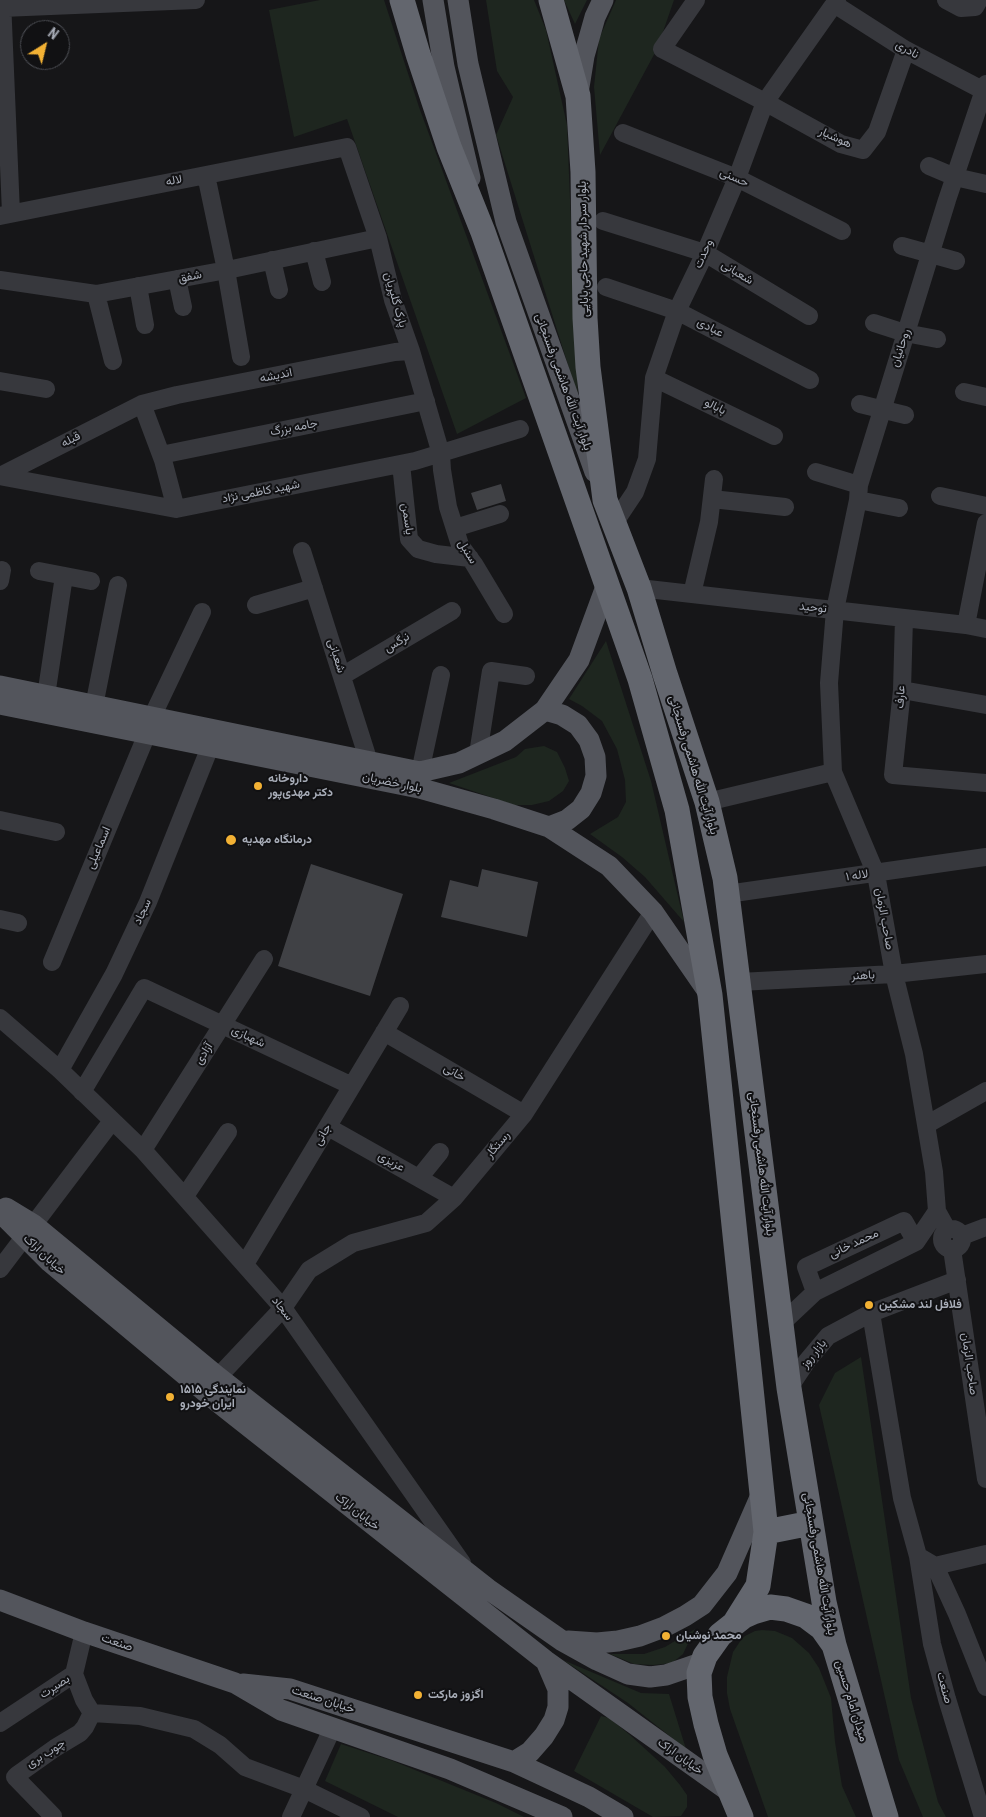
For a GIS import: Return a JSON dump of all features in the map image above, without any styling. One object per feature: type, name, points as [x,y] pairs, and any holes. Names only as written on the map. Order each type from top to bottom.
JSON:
[{"type":"highway","points":[[402,0],[449,147],[483,232]]},
{"type":"highway","name":"بلوار سردار شهید حاجی بابایی","points":[[551,0],[578,93],[583,172],[585,309],[588,366],[605,500]]},
{"type":"highway","name":"بلوار آیت الله هاشمی رفسنجانی","points":[[483,232],[640,679],[677,810],[710,995],[766,1532],[758,1586],[736,1621]]},
{"type":"highway","name":"بلوار آیت الله هاشمی رفسنجانی","points":[[605,500],[613,525],[639,588],[707,802],[725,878],[789,1388],[824,1602],[834,1645]]},
{"type":"highway","points":[[766,1532],[812,1523]]},
{"type":"highway","name":"میدان امام حسین","points":[[740,1817],[715,1755],[706,1724],[698,1682],[701,1663],[708,1650],[720,1635],[736,1621],[761,1609],[770,1607],[786,1609],[806,1616],[822,1628],[834,1645],[886,1815]]},
{"type":"main road","name":"بلوار آیت الله هاشمی رفسنجانی","points":[[433,0],[444,68],[483,232]]},
{"type":"main road","name":"بلوار آیت الله هاشمی رفسنجانی","points":[[458,0],[468,64],[506,222],[605,500]]},
{"type":"main road","points":[[578,93],[584,56],[595,17],[603,0]]},
{"type":"main road","name":"بلوار خضریان","points":[[0,704],[149,725],[420,772],[459,763],[505,741],[545,710],[579,660],[607,584]]},
{"type":"main road","name":"بلوار خضریان","points":[[0,686],[94,706],[210,746],[419,788],[494,808],[550,827],[609,866],[653,912],[710,995]]},
{"type":"main road","points":[[545,710],[562,715],[578,725],[589,740],[595,757],[596,776],[591,794],[581,809],[567,820],[550,827]]},
{"type":"main road","name":"خیابان اراک","points":[[0,1205],[29,1231],[471,1576],[561,1640],[597,1660],[628,1674],[650,1677],[666,1675],[701,1663]]},
{"type":"main road","name":"خیابان اراک","points":[[0,1212],[29,1231],[50,1262],[214,1399],[546,1661],[730,1792]]},
{"type":"main road","points":[[561,1640],[597,1643],[640,1636],[664,1628],[702,1605],[728,1573],[762,1493]]},
{"type":"main road","name":"صنعت","points":[[0,1600],[84,1632],[235,1683]]},
{"type":"main road","points":[[514,1762],[530,1752],[544,1736],[554,1720],[558,1706],[558,1689],[546,1661]]},
{"type":"main road","name":"خیابان صنعت","points":[[235,1683],[281,1710],[450,1769],[562,1817]]},
{"type":"main road","name":"خیابان صنعت","points":[[235,1683],[290,1689],[514,1762],[589,1797],[623,1817]]},
{"type":"street","points":[[6,214],[2,4],[194,0]]},
{"type":"street","points":[[696,0],[662,49],[765,102]]},
{"type":"street","points":[[946,0],[961,8],[975,7],[979,0]]},
{"type":"street","name":"نادری","points":[[836,2],[906,50],[985,88]]},
{"type":"street","name":"وحدت","points":[[613,525],[635,492],[647,459],[654,378],[677,311],[705,253],[737,178],[765,102],[836,2]]},
{"type":"street","name":"هوشیار","points":[[765,102],[841,144],[862,150],[877,132],[906,50]]},
{"type":"street","name":"روحانیان","points":[[835,610],[859,492],[882,411],[930,255],[985,88]]},
{"type":"street","name":"حسنی","points":[[623,133],[737,178],[842,231]]},
{"type":"street","name":"لاله","points":[[6,214],[347,147]]},
{"type":"street","name":"پارک گلپریان","points":[[347,147],[378,238],[393,300],[411,351],[442,454]]},
{"type":"street","points":[[929,166],[955,177],[986,184]]},
{"type":"street","points":[[206,175],[226,270],[241,357]]},
{"type":"street","name":"شعبانی","points":[[603,221],[705,253],[809,316]]},
{"type":"street","name":"شفق","points":[[0,280],[96,294],[226,270],[378,238]]},
{"type":"street","points":[[902,246],[956,262]]},
{"type":"street","points":[[314,251],[322,282]]},
{"type":"street","points":[[272,260],[279,290]]},
{"type":"street","points":[[176,279],[184,307]]},
{"type":"street","points":[[138,286],[145,325]]},
{"type":"street","name":"عبادی","points":[[606,287],[677,311],[810,380]]},
{"type":"street","points":[[96,294],[113,361]]},
{"type":"street","points":[[874,324],[906,334],[938,339]]},
{"type":"street","name":"اندیشه","points":[[142,404],[177,395],[395,352],[411,351]]},
{"type":"street","name":"بابالو","points":[[654,378],[774,436]]},
{"type":"street","points":[[0,381],[46,389]]},
{"type":"street","points":[[964,392],[986,397]]},
{"type":"street","name":"جامه بزرگ","points":[[161,455],[426,401]]},
{"type":"street","points":[[142,404],[161,455],[176,509]]},
{"type":"street","name":"قبله","points":[[0,476],[142,404]]},
{"type":"street","points":[[860,404],[882,411],[905,415]]},
{"type":"street","name":"شهید کاظمی نژاد","points":[[0,476],[176,509],[401,464],[442,454],[520,429]]},
{"type":"street","name":"سنبل","points":[[442,454],[442,470],[448,507],[460,545],[504,614]]},
{"type":"street","name":"یاسمن","points":[[401,464],[409,539],[418,549],[436,554],[470,558]]},
{"type":"street","points":[[816,472],[899,508]]},
{"type":"street","points":[[692,594],[709,522],[714,479]]},
{"type":"street","points":[[940,496],[986,506]]},
{"type":"street","points":[[712,498],[785,507]]},
{"type":"street","points":[[455,528],[500,514]]},
{"type":"street","points":[[966,625],[986,523]]},
{"type":"street","name":"شعبانی","points":[[302,550],[369,762]]},
{"type":"street","points":[[39,571],[90,581]]},
{"type":"street","points":[[46,696],[64,576]]},
{"type":"street","points":[[94,706],[118,586]]},
{"type":"street","points":[[256,605],[314,588]]},
{"type":"street","name":"توحید","points":[[639,588],[966,625],[986,629]]},
{"type":"street","name":"صاحب الزمان","points":[[835,610],[829,683],[834,772],[876,874],[894,974],[914,1054],[934,1172],[937,1211],[954,1238],[956,1280],[986,1478]]},
{"type":"street","name":"نرگس","points":[[342,676],[452,611]]},
{"type":"street","name":"اسماعیلی","points":[[52,962],[149,725],[202,612]]},
{"type":"street","name":"عارف","points":[[904,618],[902,690],[893,775],[986,783]]},
{"type":"street","points":[[478,754],[491,671],[526,676]]},
{"type":"street","points":[[420,772],[441,675]]},
{"type":"street","points":[[902,690],[986,705]]},
{"type":"street","name":"سجاد","points":[[60,1070],[114,974],[148,902],[210,746]]},
{"type":"street","points":[[707,802],[834,772]]},
{"type":"street","points":[[0,820],[56,832]]},
{"type":"street","name":"لاله ۱","points":[[727,894],[986,857]]},
{"type":"street","name":"رستگار","points":[[218,1377],[282,1308],[309,1270],[353,1243],[426,1224],[454,1198],[524,1114],[653,912]]},
{"type":"street","points":[[0,919],[18,922]]},
{"type":"street","name":"آزادی","points":[[143,1150],[264,959]]},
{"type":"street","name":"باهنر","points":[[739,982],[894,974],[986,964]]},
{"type":"street","name":"شهبازی","points":[[82,1092],[144,988],[352,1086]]},
{"type":"street","name":"جانی","points":[[245,1264],[400,1006]]},
{"type":"street","name":"سجاد","points":[[0,1018],[60,1070],[143,1150],[245,1264],[282,1308],[471,1576]]},
{"type":"street","name":"خانی","points":[[384,1032],[524,1114]]},
{"type":"street","points":[[926,1125],[986,1091]]},
{"type":"street","points":[[0,1269],[112,1121]]},
{"type":"street","name":"عزیزی","points":[[328,1127],[454,1198]]},
{"type":"street","points":[[185,1196],[228,1132]]},
{"type":"street","points":[[418,1178],[440,1152]]},
{"type":"street","name":"محمد خانی","points":[[781,1324],[815,1292],[916,1242],[937,1211]]},
{"type":"street","name":"محمد خانی","points":[[815,1292],[806,1267],[904,1221],[916,1242]]},
{"type":"street","points":[[954,1238],[986,1227]]},
{"type":"street","name":"بازار روز","points":[[789,1388],[807,1361],[828,1336],[871,1313],[956,1280]]},
{"type":"street","name":"صنعت","points":[[871,1313],[902,1498],[918,1556],[932,1644],[949,1708],[983,1817]]},
{"type":"street","points":[[934,1566],[986,1554]]},
{"type":"street","points":[[918,1556],[934,1566],[957,1614],[986,1687]]},
{"type":"street","name":"بصیرت","points":[[0,1723],[74,1674],[84,1632]]},
{"type":"street","points":[[74,1674],[84,1700],[92,1713],[140,1716],[194,1729],[220,1745],[244,1767],[304,1789],[361,1817]]},
{"type":"street","name":"چوب بری","points":[[52,1816],[16,1777],[19,1772],[80,1733],[92,1713]]},
{"type":"street","points":[[291,1817],[332,1727]]},
{"type":"shaded area","points":[[320,0],[384,0],[419,107],[526,398],[457,434],[347,119],[294,137],[269,10]]},
{"type":"shaded area","points":[[486,0],[534,0],[546,30],[567,125],[578,397],[496,135],[513,97],[497,71]]},
{"type":"shaded area","points":[[564,0],[587,0],[575,24]]},
{"type":"shaded area","points":[[616,0],[674,0],[657,49],[600,155],[594,87],[599,39]]},
{"type":"shaded area","points":[[606,641],[651,781],[684,922],[645,877],[622,857],[590,834],[618,817],[626,802],[625,780],[617,749],[602,721],[569,699]]},
{"type":"shaded area","points":[[544,746],[557,752],[569,781],[563,791],[549,801],[532,805],[514,805],[449,783],[516,757],[525,749]]},
{"type":"shaded area","points":[[861,1357],[911,1698],[938,1802],[946,1817],[923,1817],[899,1760],[819,1405],[835,1373]]},
{"type":"shaded area","points":[[695,1629],[683,1654],[672,1663],[634,1664],[610,1654],[644,1654],[665,1647]]},
{"type":"shaded area","points":[[762,1630],[775,1631],[792,1638],[809,1653],[819,1668],[831,1698],[842,1786],[856,1817],[768,1817],[730,1709],[727,1693],[727,1677],[733,1652],[745,1636]]},
{"type":"shaded area","points":[[563,1660],[641,1693],[669,1694],[686,1749],[628,1703]]},
{"type":"shaded area","points":[[601,1716],[609,1718],[630,1735],[665,1767],[680,1785],[687,1795],[687,1807],[681,1816],[653,1817],[574,1771]]},
{"type":"shaded area","points":[[341,1744],[393,1761],[496,1803],[524,1817],[398,1817],[325,1781]]},
{"type":"building","points":[[501,484],[506,501],[477,510],[471,493]]},
{"type":"building","points":[[311,864],[403,894],[370,996],[278,966]]},
{"type":"building","points":[[482,869],[538,882],[527,937],[441,917],[450,880],[478,887]]},
{"type":"place","name":"داروخانه دکتر مهدی‌پور","points":[[258,786]]},
{"type":"place","name":"درمانگاه مهدیه","points":[[231,840]]},
{"type":"place","name":"فلافل لند مشکین","points":[[869,1305]]},
{"type":"place","name":"نمایندگی ۱۵۱۵ ایران خودرو","points":[[170,1397]]},
{"type":"place","name":"محمد نوشیان","points":[[666,1636]]},
{"type":"place","name":"اگزوز مارکت","points":[[418,1695]]}]
